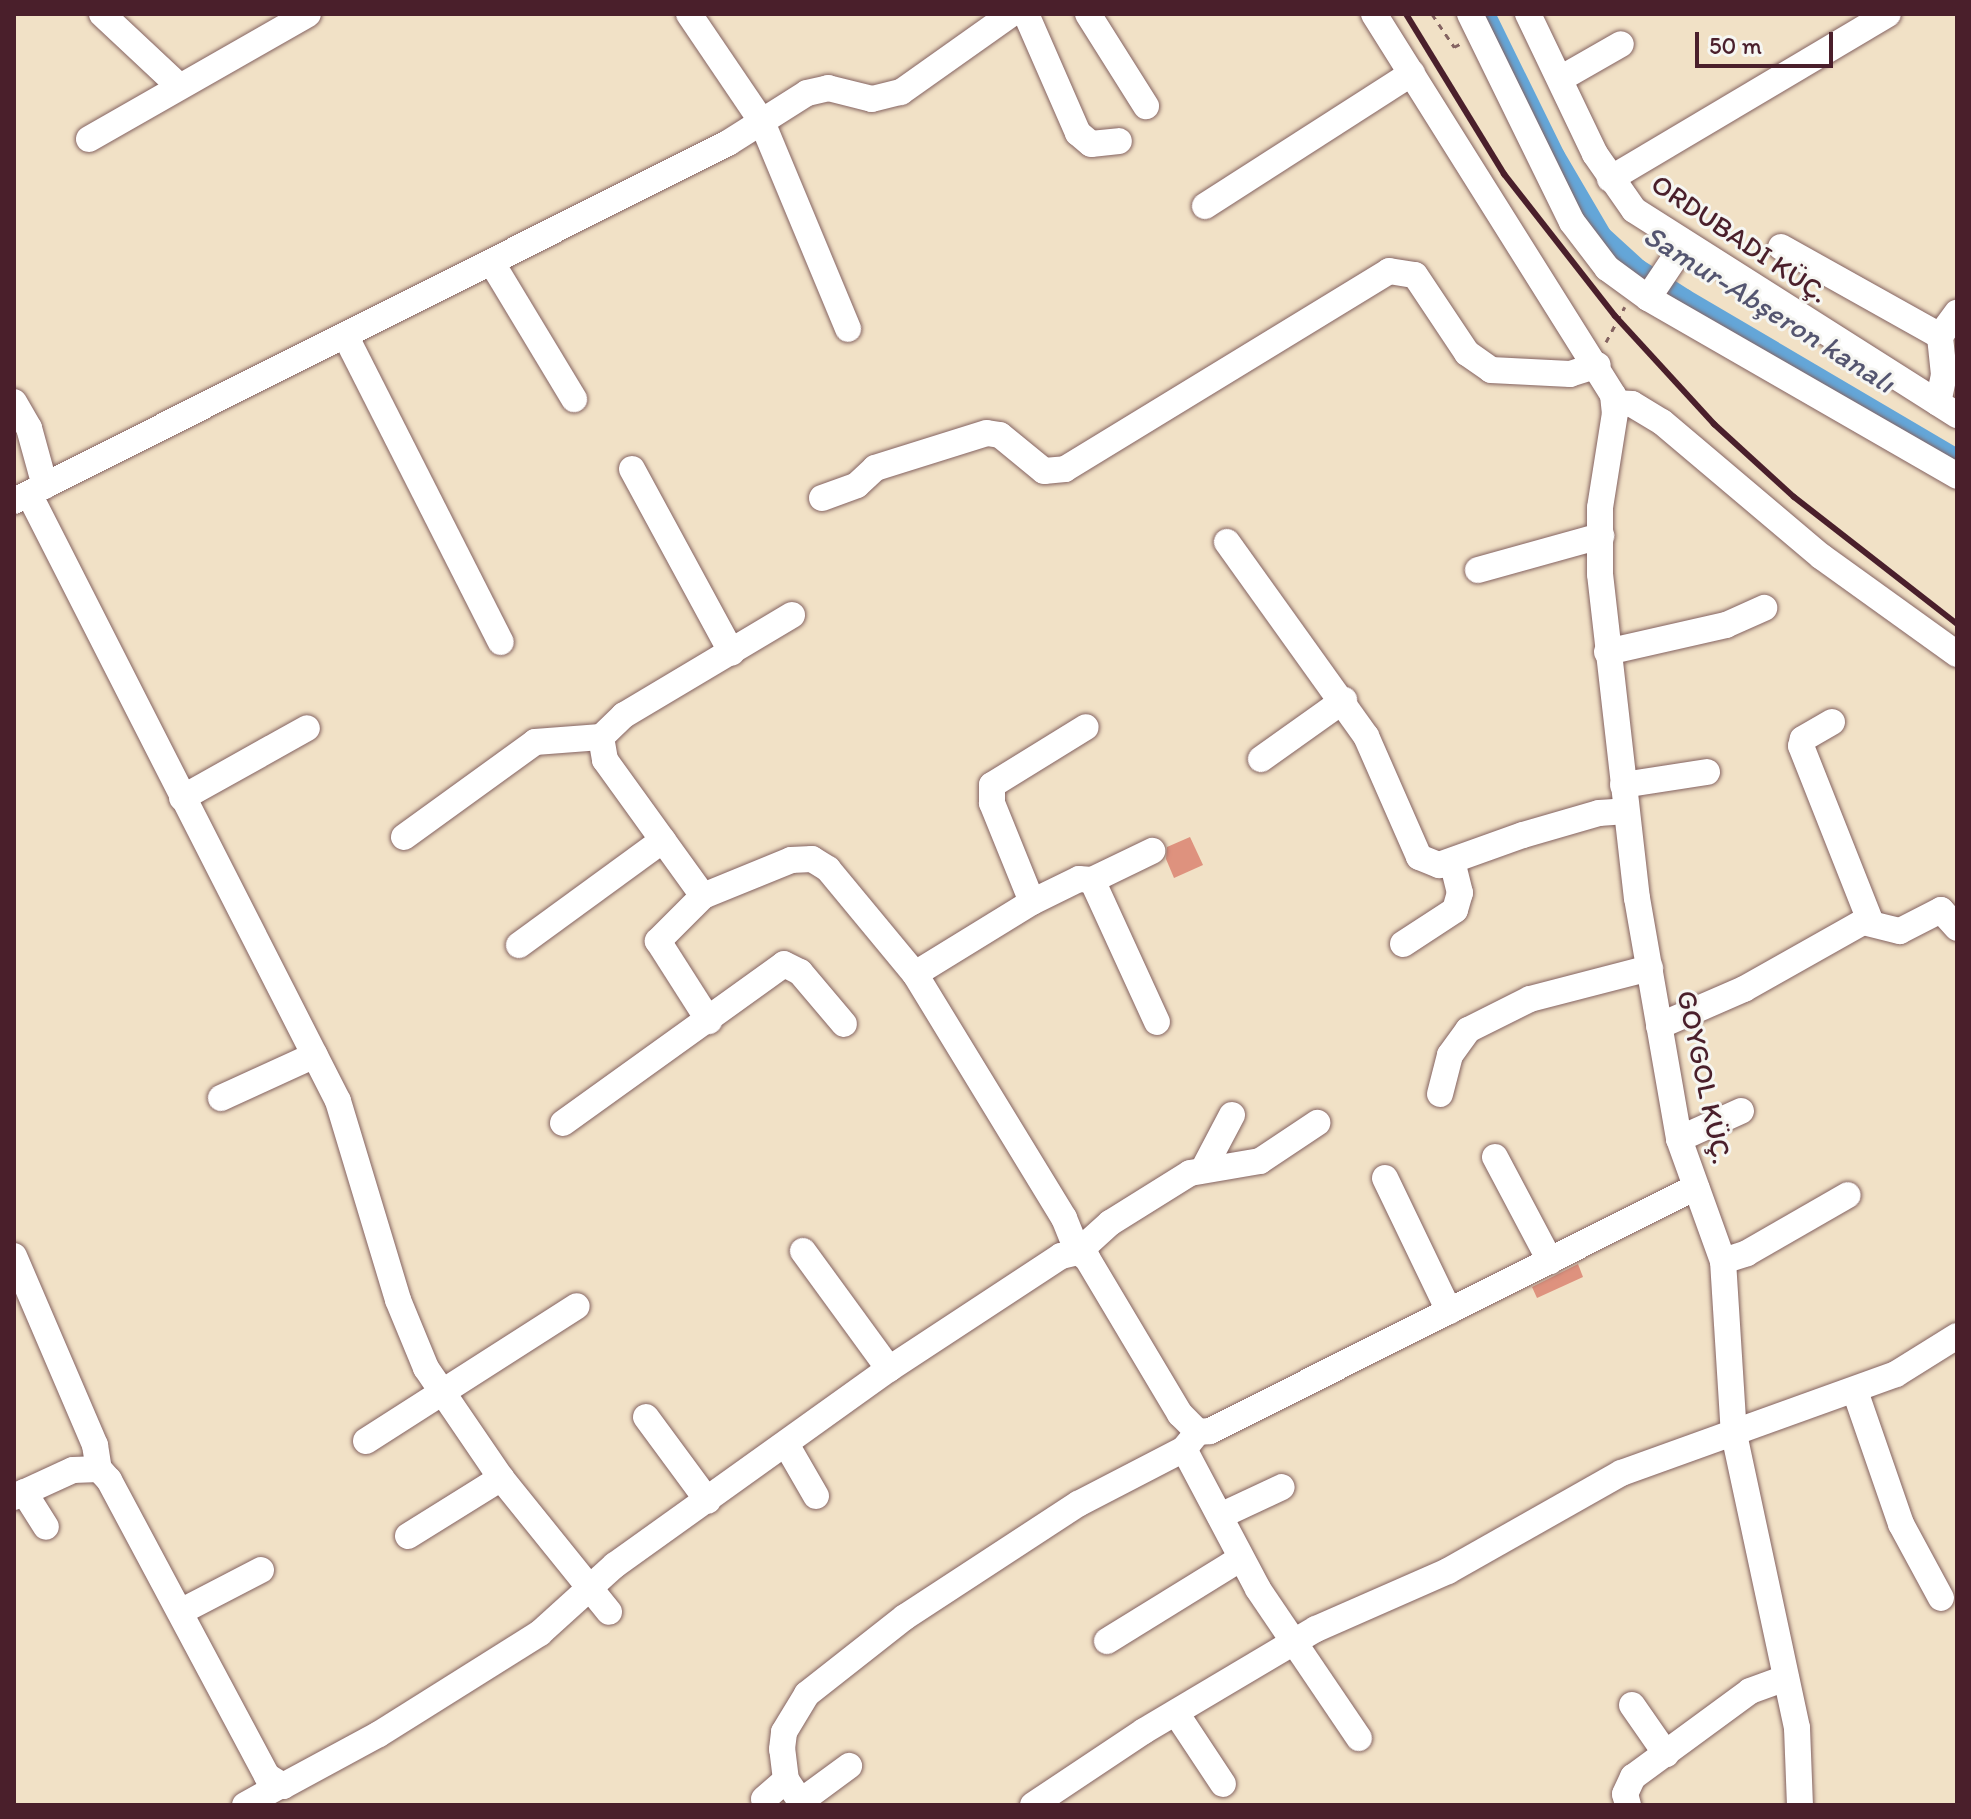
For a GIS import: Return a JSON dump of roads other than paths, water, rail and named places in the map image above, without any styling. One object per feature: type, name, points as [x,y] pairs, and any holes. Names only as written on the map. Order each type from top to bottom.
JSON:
[{"type":"street","points":[[102,14],[179,86]]},
{"type":"street","points":[[89,139],[308,14]]},
{"type":"street","points":[[689,14],[762,122],[848,329]]},
{"type":"street","points":[[29,494],[492,263],[762,122],[820,88],[872,99],[901,92],[1011,14]]},
{"type":"street","points":[[1026,14],[1078,133],[1091,144],[1119,141]]},
{"type":"street","points":[[1088,14],[1146,106]]},
{"type":"street","points":[[1374,14],[1598,365],[1615,403],[1632,404],[1662,422],[1822,557],[1957,654]]},
{"type":"street","points":[[1470,14],[1572,222],[1607,268],[1641,294],[1957,476]]},
{"type":"street","name":"ORDUBADI KÜÇ.","points":[[1528,14],[1610,179],[1634,210],[1948,409]]},
{"type":"street","points":[[1610,179],[1873,17]]},
{"type":"street","points":[[1560,79],[1621,44]]},
{"type":"street","points":[[1205,206],[1412,73]]},
{"type":"street","points":[[1641,294],[1684,244]]},
{"type":"street","points":[[1781,247],[1940,336]]},
{"type":"street","points":[[492,263],[574,399]]},
{"type":"street","points":[[822,498],[857,485],[875,468],[987,433],[1000,435],[1044,471],[1065,469],[1389,271],[1415,275],[1467,353],[1491,370],[1570,374],[1598,365]]},
{"type":"street","points":[[1948,409],[1940,336],[1957,313]]},
{"type":"street","points":[[346,337],[501,642]]},
{"type":"street","points":[[14,402],[29,428],[29,494],[348,1124],[415,1347],[442,1395],[501,1478],[609,1612]]},
{"type":"street","name":"GOYGOL KÜÇ.","points":[[1615,403],[1601,536],[1607,652],[1626,811],[1679,1139],[1723,1261],[1734,1434],[1800,1753],[1800,1805]]},
{"type":"street","points":[[632,469],[732,653]]},
{"type":"street","points":[[1478,570],[1601,536]]},
{"type":"street","points":[[1227,542],[1344,700],[1376,756],[1413,850],[1430,864],[1452,862],[1523,835],[1599,813],[1626,811]]},
{"type":"street","points":[[1607,652],[1726,625],[1764,608]]},
{"type":"street","points":[[404,837],[535,742],[601,737],[624,715],[792,615]]},
{"type":"street","points":[[1261,759],[1344,700]]},
{"type":"street","points":[[1832,722],[1803,739],[1801,746],[1870,920],[1900,931],[1941,910],[1957,928]]},
{"type":"street","points":[[1032,902],[992,803],[992,785],[1086,727]]},
{"type":"street","points":[[182,798],[307,728]]},
{"type":"street","points":[[601,737],[605,760],[703,896]]},
{"type":"street","points":[[1623,785],[1707,772]]},
{"type":"street","points":[[519,945],[663,840]]},
{"type":"street","points":[[915,974],[1032,902],[1079,879],[1092,880],[1152,851]]},
{"type":"street","points":[[709,1021],[658,941],[663,930],[703,896],[791,860],[812,859],[828,869],[915,974],[1064,1218],[1078,1252],[1095,1270],[1180,1414],[1240,1559],[1292,1643],[1359,1738]]},
{"type":"street","points":[[1403,944],[1455,910],[1460,893],[1452,862]]},
{"type":"street","points":[[1092,880],[1157,1022]]},
{"type":"street","points":[[1659,1026],[1744,989],[1870,920]]},
{"type":"street","points":[[563,1123],[709,1021],[784,964],[800,972],[844,1024]]},
{"type":"street","points":[[1440,1094],[1455,1044],[1479,1023],[1530,999],[1650,968]]},
{"type":"street","points":[[221,1098],[315,1055]]},
{"type":"street","points":[[1679,1139],[1741,1111]]},
{"type":"street","points":[[1204,1168],[1232,1115]]},
{"type":"street","points":[[245,1805],[379,1734],[540,1633],[589,1589],[889,1369],[1049,1262],[1078,1252],[1110,1223],[1204,1168],[1260,1161],[1317,1123]]},
{"type":"street","points":[[1495,1157],[1550,1261]]},
{"type":"street","points":[[1385,1178],[1449,1311]]},
{"type":"street","points":[[797,1796],[782,1749],[793,1714],[842,1662],[1078,1504],[1191,1440],[1696,1187]]},
{"type":"street","points":[[1723,1261],[1747,1253],[1848,1195]]},
{"type":"street","points":[[803,1251],[889,1369]]},
{"type":"street","points":[[14,1256],[95,1445],[99,1469],[122,1499],[277,1787]]},
{"type":"street","points":[[366,1441],[577,1306]]},
{"type":"street","points":[[1033,1805],[1292,1643],[1448,1571],[1621,1473],[1855,1391],[1896,1374],[1957,1336]]},
{"type":"street","points":[[1855,1391],[1901,1524],[1941,1598]]},
{"type":"street","points":[[646,1417],[708,1501]]},
{"type":"street","points":[[786,1444],[816,1496]]},
{"type":"street","points":[[46,1527],[19,1494],[73,1470],[99,1469]]},
{"type":"street","points":[[408,1536],[501,1478]]},
{"type":"street","points":[[1220,1516],[1282,1487]]},
{"type":"street","points":[[1107,1641],[1240,1559]]},
{"type":"street","points":[[182,1611],[261,1570]]},
{"type":"street","points":[[1628,1805],[1627,1785],[1750,1691],[1786,1678]]},
{"type":"street","points":[[1632,1705],[1666,1754]]},
{"type":"street","points":[[1176,1713],[1223,1784]]},
{"type":"street","points":[[764,1799],[797,1796],[849,1766]]},
{"type":"waterway","name":"Samur-Abşeron kanalı","points":[[1485,14],[1555,156],[1602,236],[1638,269],[1685,299],[1957,459]]},
{"type":"railway","points":[[1406,14],[1504,174],[1615,316],[1714,424],[1794,497],[1957,624]]}]
